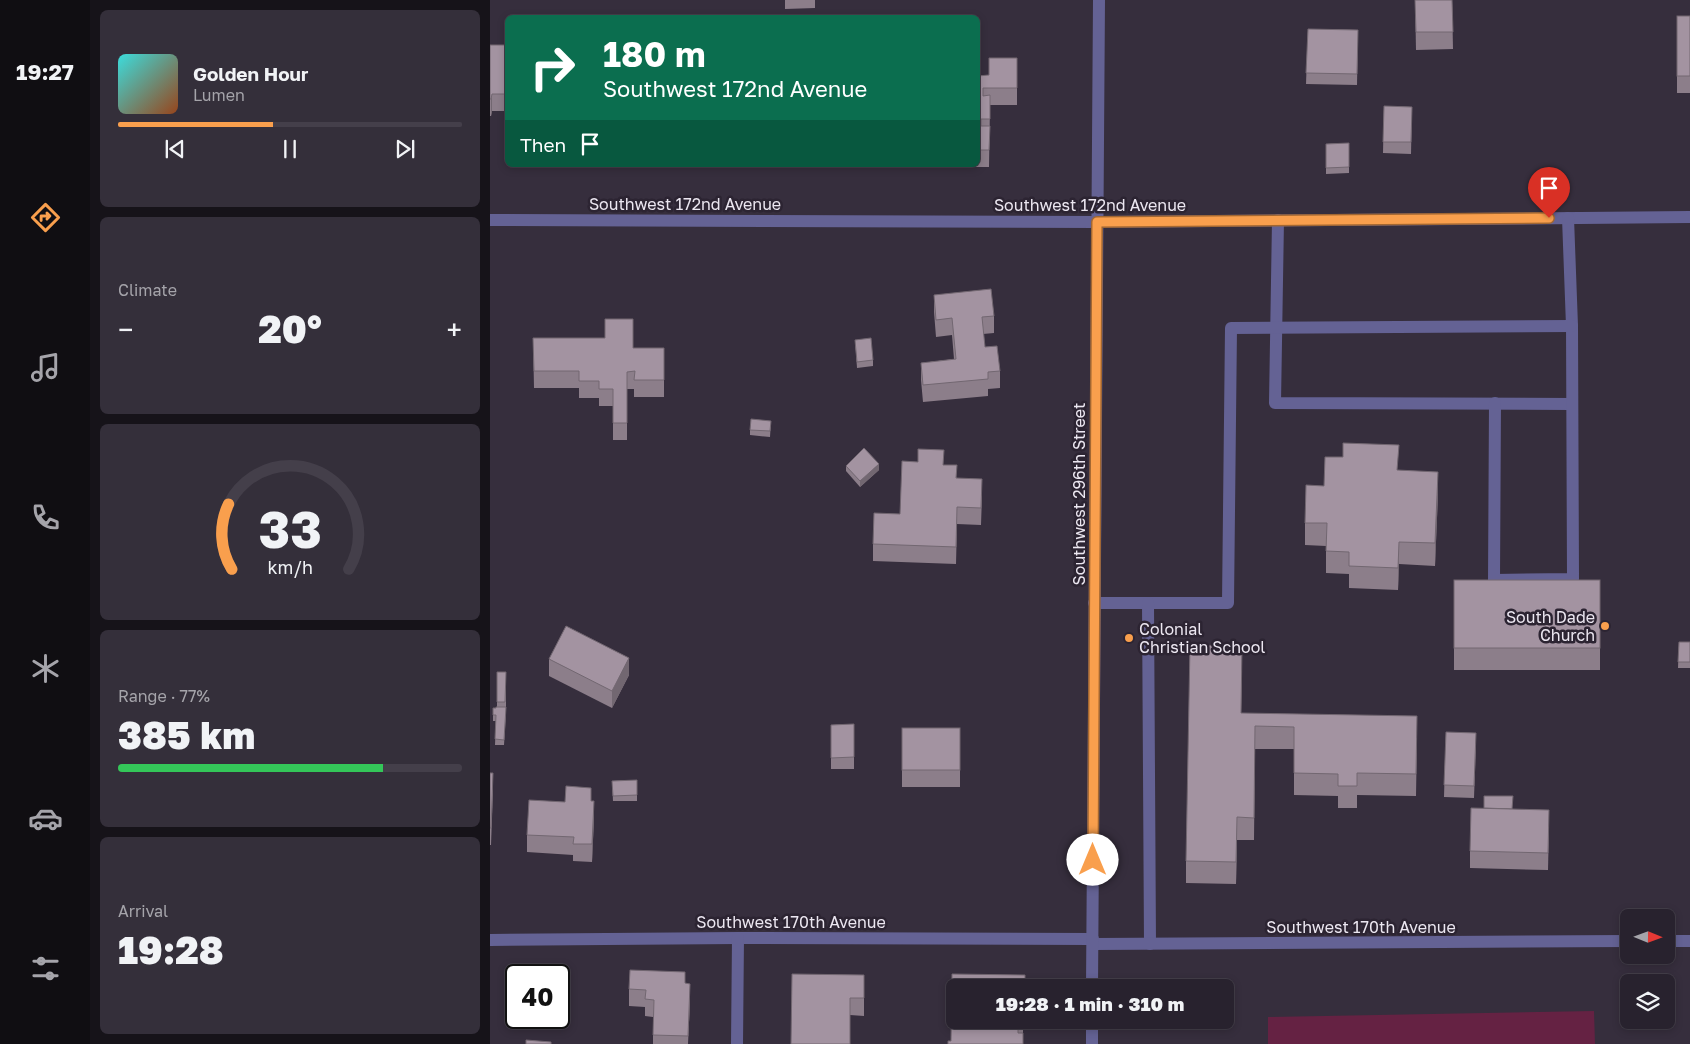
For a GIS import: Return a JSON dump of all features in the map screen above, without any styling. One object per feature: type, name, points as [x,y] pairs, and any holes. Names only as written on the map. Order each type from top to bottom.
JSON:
[{"type":"street","name":"Southwest 296th Street","points":[[1092,979],[1099,0]]},
{"type":"street","name":"Southwest 172nd Avenue","points":[[490,220],[1097,222],[1690,217]]},
{"type":"street","points":[[1495,403],[1494,580],[1573,579],[1572,326],[1568,218]]},
{"type":"street","points":[[1278,220],[1275,403],[1572,404]]},
{"type":"street","points":[[1094,603],[1228,602],[1231,328],[1572,326]]},
{"type":"street","points":[[1148,602],[1150,944]]},
{"type":"street","points":[[737,1044],[738,938]]},
{"type":"street","name":"Southwest 170th Avenue","points":[[490,940],[738,938],[1093,941],[1150,944],[1620,942]]},
{"type":"street","points":[[1675,941],[1690,941]]},
{"type":"street","points":[[1092,1029],[1092,1044]]},
{"type":"shaded area","points":[[1594,1011],[1595,1044],[1268,1044],[1268,1017]]},
{"type":"building","points":[[1415,0],[1452,0],[1453,32],[1416,32]]},
{"type":"building","points":[[1677,16],[1690,16],[1690,76],[1677,76]]},
{"type":"building","points":[[1308,29],[1358,30],[1357,74],[1306,73]]},
{"type":"building","points":[[490,45],[505,45],[505,94],[492,94],[490,99]]},
{"type":"building","points":[[989,58],[1017,58],[1017,88],[983,88],[983,96],[990,95],[990,119],[981,119],[981,126],[990,126],[989,150],[980,150],[980,76],[989,75]]},
{"type":"building","points":[[1384,106],[1412,107],[1411,142],[1383,142]]},
{"type":"building","points":[[1349,143],[1349,167],[1326,168],[1326,144]]},
{"type":"building","points":[[991,289],[994,316],[982,317],[985,347],[997,346],[1000,371],[988,372],[988,379],[923,385],[921,363],[956,359],[952,318],[936,320],[934,295]]},
{"type":"building","points":[[605,319],[633,319],[633,348],[664,348],[664,380],[634,380],[635,371],[627,372],[627,423],[613,423],[613,389],[599,389],[599,381],[579,381],[579,371],[534,371],[533,338],[605,338]]},
{"type":"building","points":[[871,338],[873,360],[857,362],[855,340]]},
{"type":"building","points":[[751,419],[771,421],[770,431],[750,430]]},
{"type":"building","points":[[1343,443],[1399,445],[1397,470],[1438,472],[1435,543],[1399,542],[1398,568],[1349,566],[1349,552],[1326,551],[1327,523],[1305,523],[1306,485],[1324,486],[1325,457],[1343,457]]},
{"type":"building","points":[[864,448],[879,464],[860,481],[846,466]]},
{"type":"building","points":[[918,449],[944,450],[943,465],[957,465],[956,478],[982,479],[981,508],[957,507],[956,547],[873,544],[874,513],[900,514],[902,461],[918,462]]},
{"type":"building","points":[[1454,580],[1600,580],[1600,648],[1454,648]]},
{"type":"building","points":[[566,626],[629,658],[612,691],[549,659]]},
{"type":"building","points":[[1679,642],[1690,642],[1690,662],[1678,662]]},
{"type":"building","points":[[1190,645],[1242,646],[1241,713],[1417,716],[1416,774],[1357,773],[1357,786],[1338,786],[1338,774],[1294,773],[1294,727],[1255,726],[1254,818],[1237,817],[1236,862],[1186,861]]},
{"type":"building","points":[[497,672],[506,672],[505,702],[497,702]]},
{"type":"building","points":[[506,707],[504,740],[495,739],[496,715],[493,715],[493,708]]},
{"type":"building","points":[[854,724],[854,757],[831,758],[831,725]]},
{"type":"building","points":[[902,728],[960,728],[960,770],[902,770]]},
{"type":"building","points":[[1446,732],[1476,733],[1474,786],[1444,785]]},
{"type":"building","points":[[490,773],[493,773],[491,828],[490,828]]},
{"type":"building","points":[[637,780],[637,795],[613,796],[612,781]]},
{"type":"building","points":[[566,786],[591,788],[591,801],[594,801],[592,844],[573,844],[574,837],[527,835],[529,800],[565,802]]},
{"type":"building","points":[[1484,796],[1513,796],[1512,809],[1484,808]]},
{"type":"building","points":[[1471,808],[1549,810],[1548,853],[1470,851]]},
{"type":"building","points":[[630,970],[685,972],[685,983],[690,984],[688,1036],[653,1035],[654,1000],[645,999],[646,990],[629,989]]},
{"type":"building","points":[[792,974],[864,975],[864,998],[850,998],[850,1044],[791,1044]]},
{"type":"building","points":[[952,974],[1025,975],[1025,979],[952,979]]},
{"type":"building","points":[[951,1029],[1018,1029],[1018,1033],[1023,1033],[1023,1044],[948,1044],[948,1041],[951,1041]]},
{"type":"building","points":[[526,1040],[551,1042],[551,1044],[526,1044]]},
{"type":"place","name":"South Dade Church","points":[[1605,626]]},
{"type":"place","name":"Colonial Christian School","points":[[1129,638]]},
{"type":"route","points":[[1093,860],[1097,222],[1549,218]]}]
